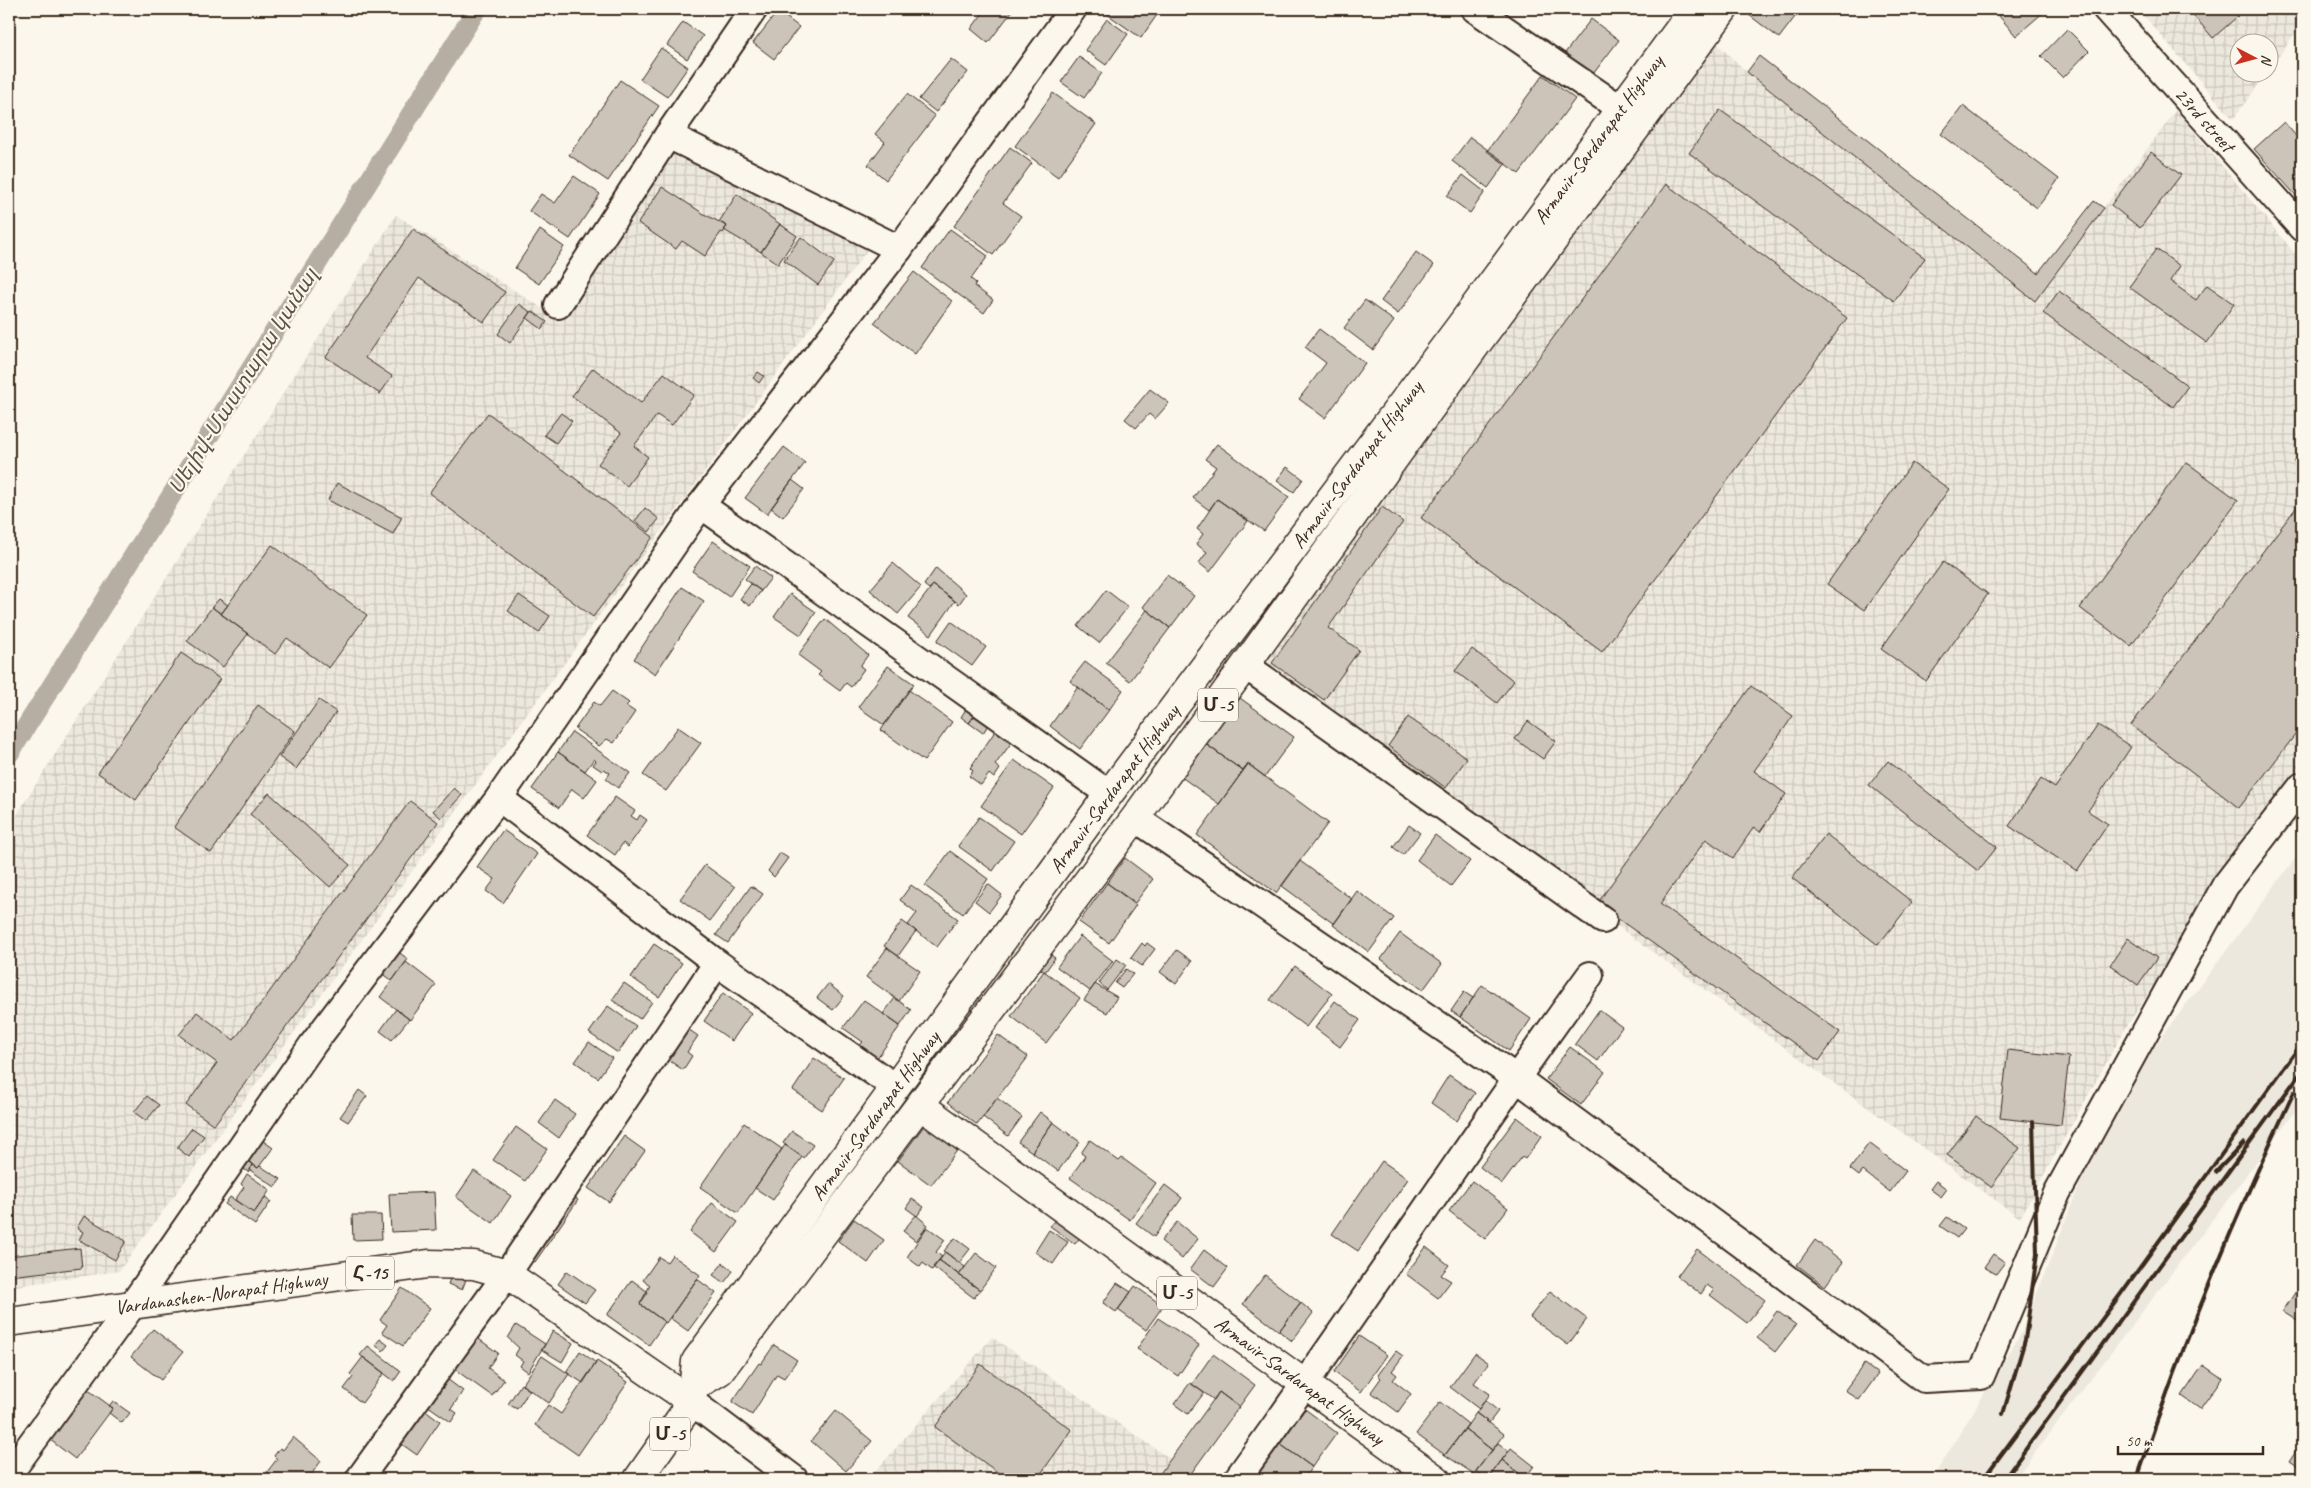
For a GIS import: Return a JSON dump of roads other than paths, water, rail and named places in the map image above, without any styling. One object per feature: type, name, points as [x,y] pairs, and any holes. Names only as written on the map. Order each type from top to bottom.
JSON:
[{"type":"main road","name":"Armavir-Sardarapat Highway","points":[[638,1479],[694,1394],[720,1371],[1135,818],[1246,666],[1621,109],[1694,9]]},
{"type":"main road","name":"Armavir-Sardarapat Highway","points":[[694,1394],[696,1361],[1109,794],[1724,9]]},
{"type":"main road","name":"Armavir-Sardarapat Highway","points":[[920,1105],[1305,1386],[1436,1479]]},
{"type":"main road","name":"Vardanashen-Norapat Highway","points":[[9,1322],[131,1307],[428,1264],[474,1265],[507,1274],[694,1394]]},
{"type":"street","points":[[558,305],[668,135],[754,9]]},
{"type":"street","points":[[9,1474],[131,1307],[313,1044],[499,798],[701,506],[899,249],[1073,9]]},
{"type":"street","points":[[1475,9],[1621,109]]},
{"type":"street","name":"23rd street","points":[[2106,9],[2301,226]]},
{"type":"street","points":[[668,135],[899,249]]},
{"type":"street","points":[[701,506],[1109,794]]},
{"type":"street","points":[[1246,666],[1603,920]]},
{"type":"street","points":[[1135,818],[1515,1077],[1924,1379],[1981,1376],[2056,1193],[2225,886],[2302,786]]},
{"type":"street","points":[[499,798],[717,964],[895,1087]]},
{"type":"street","points":[[359,1479],[507,1274],[717,964]]},
{"type":"street","points":[[1237,1479],[1305,1386],[1515,1077],[1590,975]]},
{"type":"street","points":[[694,1394],[794,1479]]},
{"type":"waterway","name":"Սելիվ֊Մաստարա կանալ","points":[[9,754],[477,9]]},
{"type":"railway","points":[[1983,1479],[2120,1295],[2302,1043]]},
{"type":"railway","points":[[2004,1479],[2302,1071]]},
{"type":"railway","points":[[2137,1479],[2190,1332],[2250,1187],[2294,1092]]},
{"type":"railway","points":[[2003,1414],[2025,1340],[2037,1254],[2033,1122]]},
{"type":"railway","points":[[2216,1172],[2244,1143]]}]
